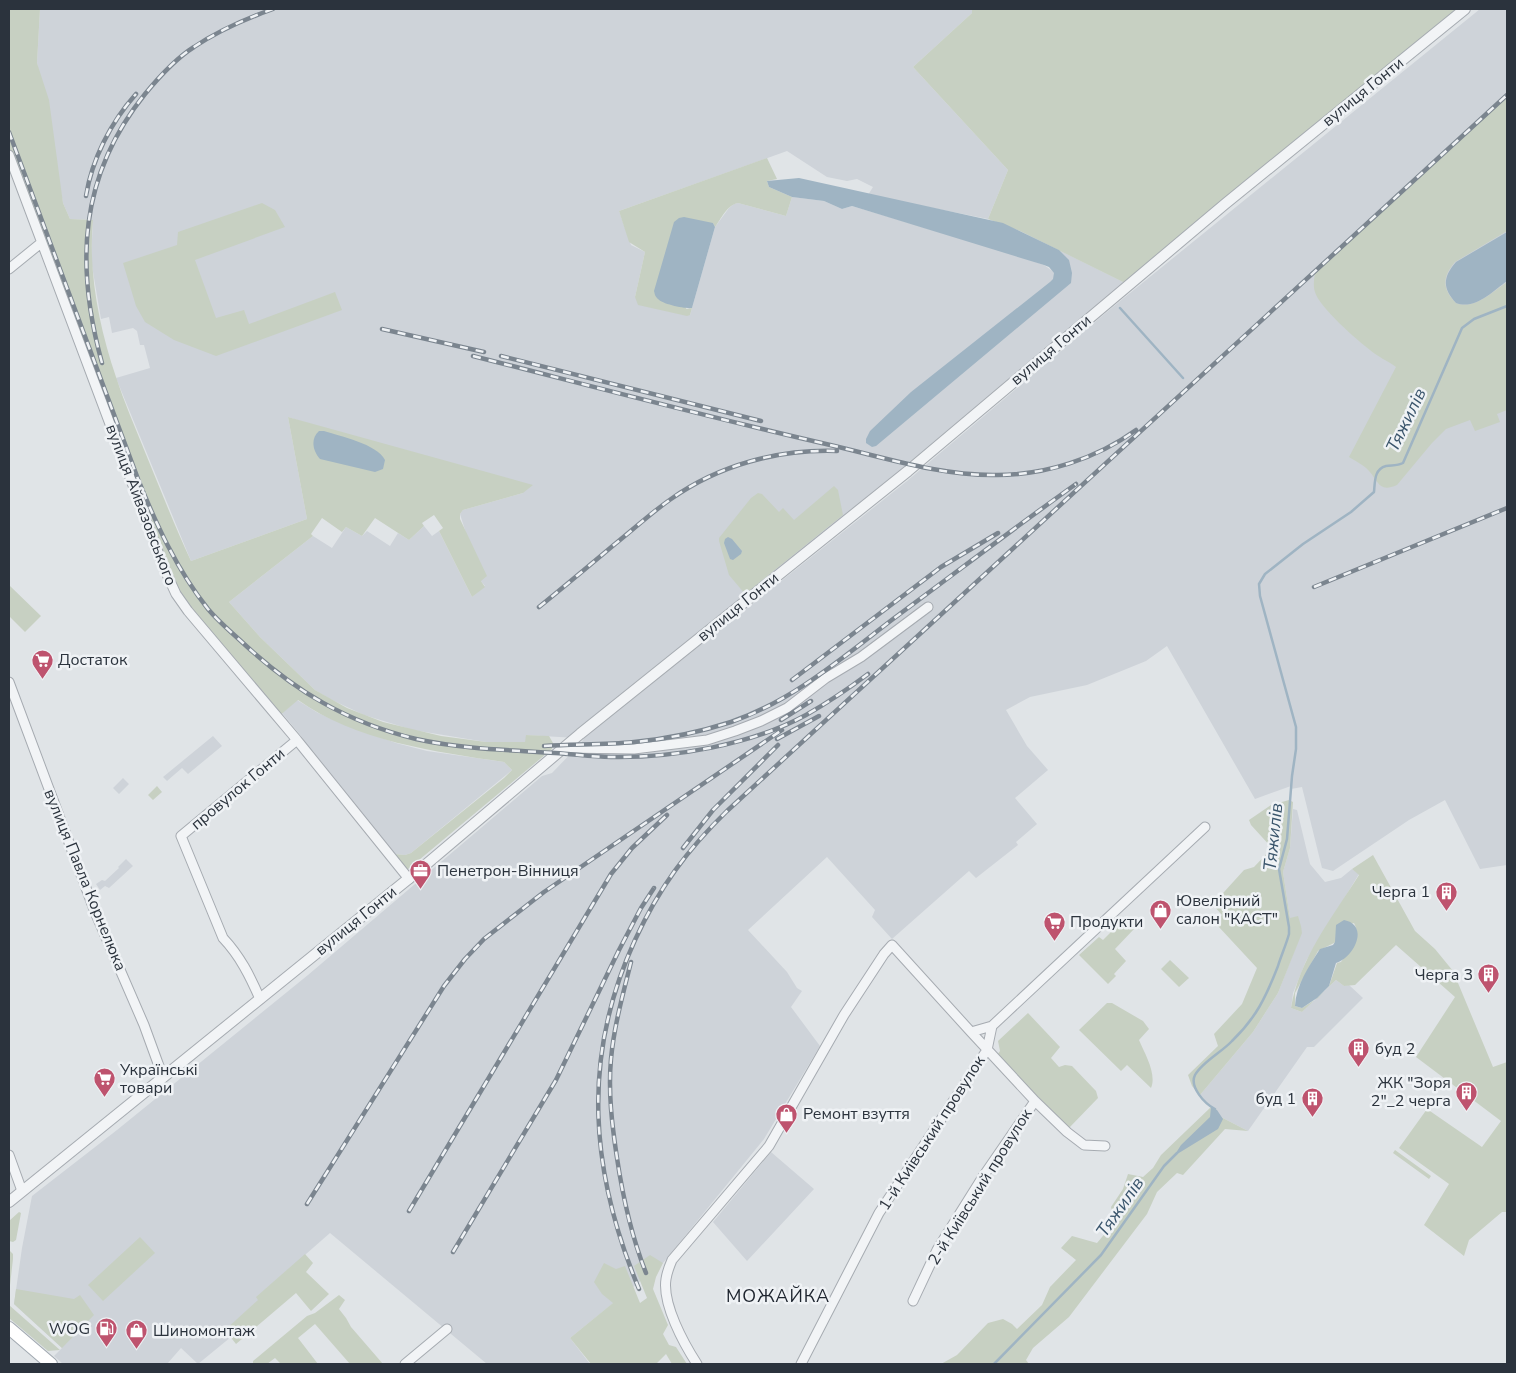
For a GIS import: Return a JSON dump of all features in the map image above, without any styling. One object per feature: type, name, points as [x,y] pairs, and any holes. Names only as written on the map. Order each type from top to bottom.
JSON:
[{"type":"main road","points":[[9,1328],[51,1364]]},
{"type":"street","name":"вулиця Гонти","points":[[9,1202],[409,878],[564,748],[908,471],[1225,204],[1465,9]]},
{"type":"street","name":"вулиця Айвазовського","points":[[9,155],[164,568],[176,594],[188,611],[297,740],[409,878]]},
{"type":"street","points":[[9,269],[41,243]]},
{"type":"street","points":[[564,748],[634,749],[707,740],[744,728],[788,708],[826,678],[861,657],[928,607]]},
{"type":"street","name":"вулиця Павла Корнелюка","points":[[9,682],[95,912],[144,1025],[164,1077]]},
{"type":"street","name":"провулок Гонти","points":[[260,999],[247,970],[235,950],[223,938],[181,836],[297,740]]},
{"type":"street","points":[[970,1032],[992,1026],[1205,827]]},
{"type":"street","points":[[697,1364],[671,1312],[665,1281],[672,1260],[769,1146],[844,1015],[884,954],[892,945],[970,1032],[1067,1132],[1084,1145],[1105,1146]]},
{"type":"street","name":"1-й Київський провулок","points":[[801,1364],[880,1213],[987,1050],[992,1026]]},
{"type":"street","name":"2-й Київський провулок","points":[[913,1300],[942,1242],[984,1175],[1035,1101]]},
{"type":"street","points":[[9,1155],[22,1191]]},
{"type":"street","points":[[405,1364],[448,1329]]},
{"type":"shaded area","points":[[40,9],[972,9],[972,13],[913,67],[1008,170],[988,219],[868,195],[873,187],[857,179],[847,181],[827,177],[787,151],[619,211],[631,245],[645,252],[635,297],[690,315],[715,227],[729,208],[738,203],[786,216],[792,197],[824,201],[842,209],[852,206],[1006,252],[1044,265],[1054,272],[1059,250],[1129,285],[576,738],[526,735],[526,742],[486,742],[413,730],[364,715],[315,690],[260,637],[229,602],[313,536],[332,548],[346,527],[362,536],[367,531],[390,546],[398,533],[409,540],[424,526],[432,536],[439,531],[472,597],[485,586],[481,581],[460,514],[463,510],[523,493],[288,417],[307,519],[191,561],[116,378],[150,368],[144,345],[140,345],[137,331],[133,328],[112,333],[109,317],[101,319],[91,260],[93,220],[70,219],[63,203],[37,63]]},
{"type":"shaded area","points":[[1480,9],[1507,9],[1507,865],[1480,869],[1445,800],[1409,820],[1333,871],[1322,868],[1302,787],[1291,789],[1291,786],[1255,799],[1167,646],[1146,661],[1087,685],[1030,697],[1006,710],[1027,746],[1048,770],[1015,798],[1037,824],[1016,842],[1018,845],[976,878],[969,871],[892,939],[872,917],[875,910],[827,857],[748,930],[787,972],[797,988],[802,991],[791,1007],[820,1046],[764,1139],[663,1263],[570,1338],[590,1364],[487,1364],[330,1233],[257,1297],[265,1309],[198,1364],[181,1348],[167,1364],[63,1364],[54,1356],[62,1348],[14,1304],[32,1196],[117,1130],[308,975],[542,776],[552,773],[585,737],[907,481],[1114,306]]},
{"type":"shaded area","points":[[297,700],[318,713],[341,723],[396,743],[427,751],[504,762],[512,770],[411,853],[405,855],[394,854],[282,713]]},
{"type":"shaded area","points":[[213,736],[222,746],[188,774],[182,768],[167,781],[163,777]]},
{"type":"shaded area","points":[[123,778],[129,784],[119,794],[113,788]]},
{"type":"shaded area","points":[[1293,809],[1297,810],[1310,864],[1325,882],[1341,878],[1352,869],[1359,874],[1306,961],[1293,993],[1291,1008],[1302,1012],[1336,980],[1344,986],[1349,985],[1363,998],[1314,1047],[1307,1047],[1248,1131],[1219,1116],[1217,1110],[1211,1107],[1200,1095],[1253,1032],[1278,993],[1297,944],[1290,918],[1283,872],[1290,848]]},
{"type":"shaded area","points":[[126,859],[133,866],[109,888],[105,886],[100,890],[96,884],[102,880],[105,881]]},
{"type":"shaded area","points":[[771,1152],[814,1189],[747,1261],[713,1222]]},
{"type":"green space","points":[[9,9],[40,9],[37,63],[49,100],[63,203],[70,219],[93,220],[92,259],[96,299],[110,358],[130,414],[191,561],[307,519],[288,417],[533,485],[523,493],[463,510],[460,514],[460,519],[487,576],[481,581],[485,587],[472,597],[439,531],[443,528],[434,515],[422,523],[424,526],[409,540],[375,518],[362,536],[346,527],[342,532],[322,518],[311,534],[313,536],[229,602],[260,637],[315,690],[347,708],[383,722],[441,736],[486,742],[525,742],[526,735],[549,736],[553,743],[552,749],[407,870],[394,854],[405,855],[411,853],[512,770],[504,762],[424,749],[370,735],[320,714],[298,700],[278,717],[176,594],[9,155]]},
{"type":"green space","points":[[972,9],[1465,9],[1129,285],[1020,231],[988,219],[1008,170],[913,67],[972,13]]},
{"type":"green space","points":[[1507,95],[1507,231],[1455,262],[1448,273],[1445,283],[1451,298],[1456,303],[1463,305],[1483,299],[1507,282],[1507,410],[1497,414],[1500,422],[1475,431],[1470,420],[1446,429],[1397,485],[1386,488],[1380,485],[1367,469],[1349,457],[1396,367],[1364,345],[1323,306],[1314,290],[1315,273]]},
{"type":"green space","points":[[767,158],[777,179],[767,181],[769,187],[792,197],[786,216],[738,203],[734,204],[727,209],[715,227],[713,223],[686,309],[692,308],[690,315],[687,316],[638,305],[635,297],[645,252],[629,242],[619,211]]},
{"type":"green space","points":[[262,203],[275,210],[285,227],[195,260],[216,318],[244,310],[249,324],[335,292],[342,310],[216,356],[174,340],[145,322],[136,306],[123,263],[177,245],[178,232]]},
{"type":"green space","points":[[834,486],[838,490],[843,515],[745,594],[729,575],[719,538],[751,498],[758,493],[762,494],[779,512],[783,508],[794,520]]},
{"type":"green space","points":[[10,586],[41,616],[25,632],[9,616]]},
{"type":"green space","points":[[157,786],[162,792],[153,800],[148,795]]},
{"type":"green space","points":[[1289,800],[1293,802],[1290,848],[1283,872],[1290,918],[1298,916],[1302,933],[1278,993],[1253,1032],[1200,1095],[1192,1086],[1188,1075],[1218,1046],[1214,1034],[1242,1004],[1257,968],[1218,926],[1217,921],[1222,915],[1214,906],[1214,903],[1244,870],[1254,867],[1272,848],[1251,825],[1249,820],[1271,805]]},
{"type":"green space","points":[[1373,855],[1415,931],[1435,949],[1453,971],[1493,1067],[1507,1062],[1507,1212],[1502,1212],[1469,1240],[1464,1256],[1424,1225],[1449,1184],[1399,1148],[1427,1109],[1482,1147],[1501,1121],[1416,1057],[1455,997],[1396,945],[1355,985],[1344,986],[1336,980],[1325,990],[1329,986],[1337,963],[1341,962],[1354,944],[1356,928],[1354,923],[1336,929],[1336,942],[1318,951],[1295,993],[1295,1006],[1302,1008],[1315,1000],[1302,1012],[1291,1008],[1295,990],[1301,972],[1309,955],[1359,875],[1352,869]]},
{"type":"green space","points":[[1122,917],[1134,929],[1115,949],[1126,961],[1108,984],[1079,955],[1099,937],[1103,940],[1119,924],[1116,920]]},
{"type":"green space","points":[[1170,960],[1189,978],[1179,987],[1161,969]]},
{"type":"green space","points":[[1107,1003],[1112,1003],[1143,1021],[1149,1029],[1139,1040],[1151,1070],[1151,1088],[1127,1065],[1121,1071],[1079,1030]]},
{"type":"green space","points":[[1028,1013],[1060,1047],[1051,1058],[1059,1067],[1065,1065],[1072,1066],[1096,1091],[1098,1098],[1069,1128],[997,1055],[1000,1051],[998,1041]]},
{"type":"green space","points":[[1211,1107],[1217,1110],[1219,1116],[1248,1131],[1225,1129],[1183,1175],[1177,1173],[1157,1192],[1147,1214],[1069,1317],[1033,1348],[1026,1360],[1029,1364],[941,1364],[957,1355],[988,1323],[1003,1319],[1017,1329],[1042,1305],[1050,1287],[1076,1260],[1061,1248],[1072,1236],[1097,1243],[1107,1231],[1114,1218],[1111,1207],[1123,1189],[1128,1174],[1143,1177],[1153,1168],[1161,1155]]},
{"type":"green space","points":[[1395,1150],[1431,1176],[1429,1179],[1393,1153]]},
{"type":"green space","points":[[19,1212],[21,1213],[16,1240],[13,1242],[9,1241],[9,1221]]},
{"type":"green space","points":[[140,1237],[155,1253],[103,1301],[88,1285]]},
{"type":"green space","points":[[9,1250],[13,1254],[13,1259],[9,1294]]},
{"type":"green space","points":[[305,1254],[313,1263],[306,1272],[329,1294],[311,1311],[296,1293],[236,1344],[225,1330],[258,1300],[256,1297]]},
{"type":"green space","points":[[650,1255],[663,1263],[656,1277],[653,1289],[668,1325],[663,1334],[669,1345],[676,1347],[687,1364],[672,1364],[666,1354],[656,1364],[591,1364],[570,1338],[613,1303],[602,1294],[594,1282],[604,1263],[616,1269],[625,1266],[640,1303],[647,1298],[634,1266]]},
{"type":"green space","points":[[16,1289],[74,1299],[80,1295],[94,1315],[62,1348],[14,1304]]},
{"type":"green space","points":[[339,1295],[345,1300],[339,1309],[351,1327],[383,1364],[350,1364],[315,1324],[298,1338],[318,1364],[281,1364],[275,1358],[267,1364],[253,1364],[253,1361],[307,1316],[315,1313]]},
{"type":"green space","points":[[9,1305],[60,1350],[48,1351],[9,1318]]},
{"type":"water","points":[[799,178],[1003,223],[1059,250],[1069,260],[1072,273],[1071,283],[876,446],[872,447],[866,443],[870,431],[911,392],[1050,282],[1053,279],[1054,273],[1049,267],[1044,265],[852,206],[842,209],[824,201],[792,197],[769,187],[767,181]]},
{"type":"water","points":[[684,217],[713,223],[715,227],[692,308],[664,303],[657,298],[654,291],[674,222]]},
{"type":"water","points":[[1507,232],[1507,281],[1477,302],[1463,305],[1456,303],[1451,298],[1446,287],[1447,278],[1452,267],[1456,262]]},
{"type":"water","points":[[319,431],[348,438],[374,449],[385,460],[383,469],[375,472],[320,459],[314,445],[314,438]]},
{"type":"water","points":[[728,537],[742,551],[733,560],[730,559],[724,543]]},
{"type":"water","points":[[1344,920],[1352,923],[1358,934],[1353,949],[1343,960],[1336,963],[1329,986],[1317,998],[1302,1008],[1295,1006],[1300,983],[1320,949],[1333,945],[1335,942],[1336,925]]},
{"type":"water","points":[[1211,1107],[1217,1110],[1223,1119],[1218,1129],[1174,1156],[1181,1145],[1210,1117]]},
{"type":"waterway","name":"Тяжилів","points":[[1215,1109],[1196,1090],[1194,1085],[1195,1075],[1202,1066],[1232,1041],[1248,1024],[1269,988],[1289,934],[1279,869],[1287,839],[1296,749],[1296,727],[1260,596],[1259,584],[1265,574],[1303,544],[1351,512],[1374,492],[1376,476],[1379,470],[1386,466],[1403,463],[1462,328],[1474,319],[1507,306]]},
{"type":"waterway","points":[[1120,308],[1183,378]]},
{"type":"waterway","name":"Тяжилів","points":[[994,1364],[1101,1255],[1164,1166],[1177,1153]]},
{"type":"railway","points":[[102,363],[93,327],[86,256],[89,222],[95,189],[107,157],[123,125],[145,94],[174,63],[203,41],[242,21],[273,9]]},
{"type":"railway","points":[[86,196],[93,168],[104,142],[118,117],[136,94]]},
{"type":"railway","points":[[639,1289],[610,1201],[602,1158],[598,1114],[600,1071],[606,1028],[618,984],[644,921],[675,871],[699,840],[727,811],[1507,95]]},
{"type":"railway","points":[[9,132],[138,479],[168,546],[187,579],[212,613],[262,660],[302,690],[344,714],[367,724],[416,739],[485,749],[597,757],[635,757],[712,748],[761,734],[806,715],[868,674]]},
{"type":"railway","points":[[382,329],[484,352]]},
{"type":"railway","points":[[473,356],[911,465],[954,472],[997,475],[1033,472],[1052,468],[1087,457],[1121,440],[1136,430]]},
{"type":"railway","points":[[501,356],[761,421]]},
{"type":"railway","points":[[539,607],[657,509],[689,487],[729,468],[771,456],[815,451],[837,451]]},
{"type":"railway","points":[[544,746],[623,743],[683,735],[731,722],[775,703],[816,677],[1076,484]]},
{"type":"railway","points":[[1314,587],[1507,508]]},
{"type":"railway","points":[[792,680],[941,567],[998,533]]},
{"type":"railway","points":[[781,720],[811,701]]},
{"type":"railway","points":[[777,739],[819,716]]},
{"type":"railway","points":[[307,1204],[444,986],[465,959],[484,939],[544,892],[782,730]]},
{"type":"railway","points":[[683,848],[713,810],[778,745]]},
{"type":"railway","points":[[409,1211],[611,874],[632,848],[667,815]]},
{"type":"railway","points":[[453,1252],[556,1080],[619,950],[654,888]]},
{"type":"railway","points":[[631,962],[614,1034],[610,1071],[610,1096],[619,1173],[636,1245],[646,1273]]},
{"type":"place","name":"Достаток","points":[[42,679]]},
{"type":"place","name":"Пенетрон-Вінниця","points":[[421,890]]},
{"type":"place","name":"Черга 1","points":[[1446,911]]},
{"type":"place","name":"Ювелірний салон \"КАСТ\"","points":[[1160,929]]},
{"type":"place","name":"Продукти","points":[[1054,941]]},
{"type":"place","name":"Черга 3","points":[[1489,994]]},
{"type":"place","name":"буд 2","points":[[1359,1068]]},
{"type":"place","name":"Українські товари","points":[[104,1098]]},
{"type":"place","name":"ЖК \"Зоря 2\"_2 черга","points":[[1467,1111]]},
{"type":"place","name":"буд 1","points":[[1312,1118]]},
{"type":"place","name":"Ремонт взуття","points":[[787,1133]]},
{"type":"place","name":"WOG","points":[[106,1348]]},
{"type":"place","name":"Шиномонтаж","points":[[137,1350]]},
{"type":"district","name":"МОЖАЙКА","points":[[778,1296]]}]
